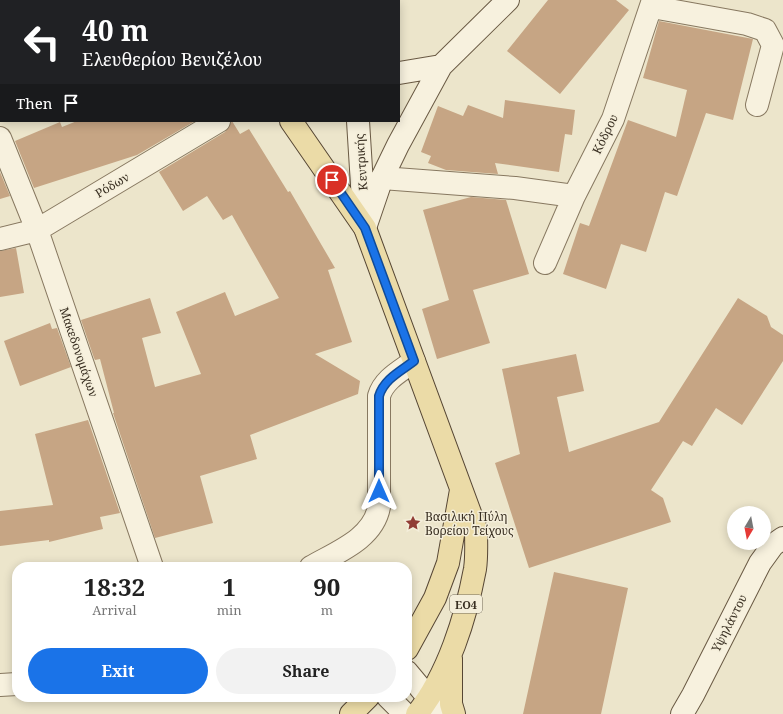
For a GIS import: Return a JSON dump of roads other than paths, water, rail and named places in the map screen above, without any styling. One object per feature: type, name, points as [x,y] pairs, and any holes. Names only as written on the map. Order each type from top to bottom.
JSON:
[{"type":"main road","name":"ΕΟ4","points":[[292,122],[365,228],[462,487],[476,529],[475,568],[451,655],[429,709]]},
{"type":"main road","name":"ΕΟ4","points":[[412,640],[435,598],[448,563],[462,487]]},
{"type":"main road","points":[[451,655],[451,704],[454,714]]},
{"type":"main road","points":[[351,714],[363,702]]},
{"type":"street","points":[[365,228],[382,178],[415,111],[441,66],[508,0]]},
{"type":"street","points":[[653,4],[747,24],[765,30],[773,45],[757,105]]},
{"type":"street","name":"Κόδρου","points":[[545,263],[574,196],[613,119],[653,4]]},
{"type":"street","points":[[400,73],[441,66]]},
{"type":"street","name":"Ρόδων","points":[[0,239],[37,230],[217,122]]},
{"type":"street","name":"Κεντρικής","points":[[358,122],[365,228]]},
{"type":"street","name":"Μακεδονομάχων","points":[[0,138],[37,230],[150,562]]},
{"type":"street","points":[[382,178],[515,188],[574,196]]},
{"type":"street","points":[[320,562],[361,538],[377,518],[380,507],[379,396],[386,382],[414,361]]},
{"type":"street","name":"Υψηλάντου","points":[[682,714],[760,563],[773,545],[783,538]]},
{"type":"street","points":[[412,680],[429,709]]},
{"type":"street","points":[[0,685],[12,684]]},
{"type":"street","points":[[393,702],[405,714]]},
{"type":"place","name":"Βασιλική Πύλη Βορείου Τείχους","points":[[413,523]]}]
